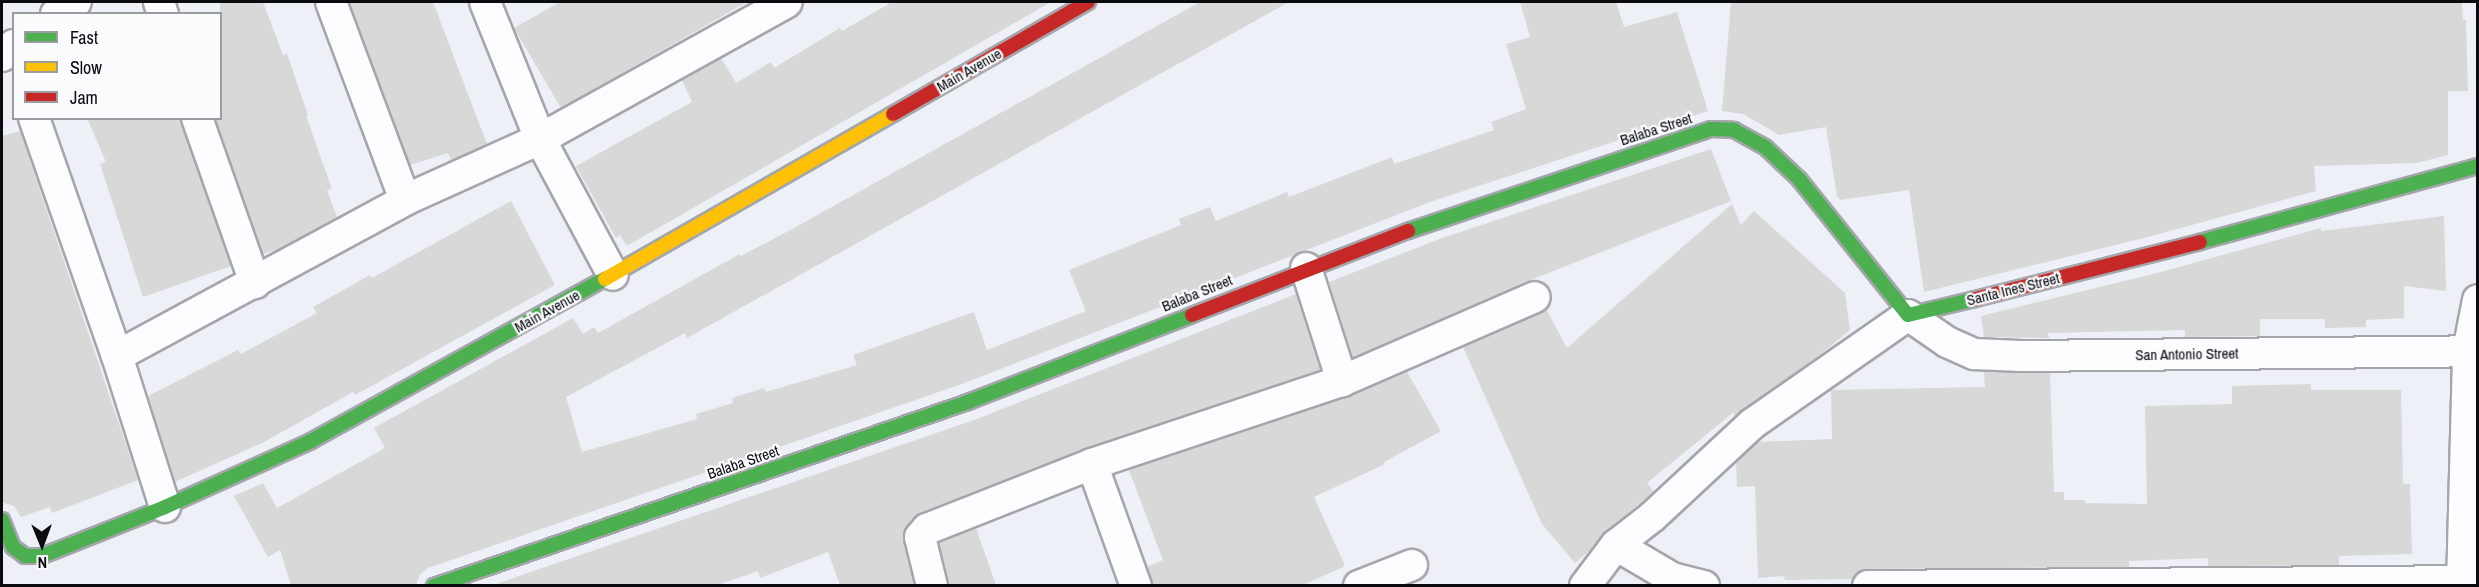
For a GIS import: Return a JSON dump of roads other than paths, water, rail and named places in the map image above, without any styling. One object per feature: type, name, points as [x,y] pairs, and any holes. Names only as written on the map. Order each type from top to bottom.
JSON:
[{"type":"street","points":[[59,12],[76,2]]},
{"type":"street","points":[[331,2],[405,200]]},
{"type":"street","points":[[485,2],[540,139],[614,275]]},
{"type":"street","points":[[117,356],[405,200],[540,139],[787,2]]},
{"type":"street","name":"Main Avenue","points":[[2,520],[13,547],[25,556],[42,556],[165,507],[311,441],[614,275],[1088,2]]},
{"type":"street","points":[[35,120],[117,356],[165,507]]},
{"type":"street","points":[[198,120],[255,283]]},
{"type":"street","name":"Balaba Street","points":[[434,585],[968,402],[1306,268],[1436,220],[1668,141],[1711,129],[1734,130],[1765,147],[1799,179],[1908,315]]},
{"type":"street","name":"Santa Ines Street","points":[[1585,585],[1616,545],[1652,517],[1752,424],[1848,360],[1908,315],[2153,255],[2478,166]]},
{"type":"street","points":[[1306,268],[1342,381]]},
{"type":"street","points":[[933,585],[920,537],[927,529],[1092,464],[1342,381],[1535,297]]},
{"type":"street","points":[[1868,585],[2467,583],[2473,351],[2478,300]]},
{"type":"street","name":"San Antonio Street","points":[[1908,315],[1947,342],[1974,354],[2021,356],[2473,351]]},
{"type":"street","points":[[1092,464],[1136,585]]},
{"type":"street","points":[[1616,545],[1672,578],[1704,585]]},
{"type":"street","points":[[1359,585],[1412,565]]}]
